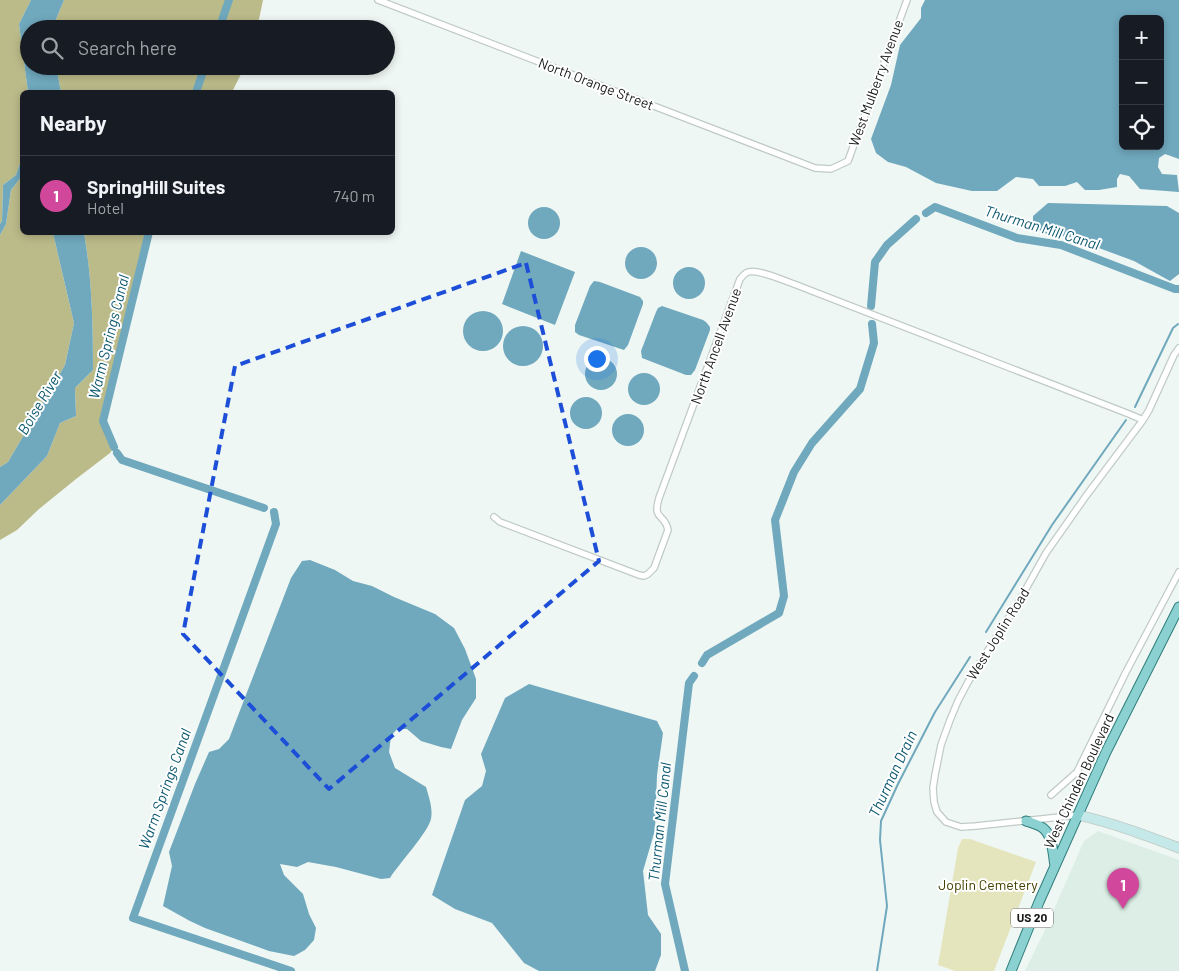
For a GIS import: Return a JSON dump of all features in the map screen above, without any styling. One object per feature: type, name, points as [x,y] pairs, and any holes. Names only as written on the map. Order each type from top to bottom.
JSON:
[{"type":"main road","name":"West Chinden Boulevard","points":[[1011,971],[1028,927],[1114,736],[1179,607]]},
{"type":"main road","points":[[1078,815],[1120,826],[1179,848]]},
{"type":"main road","points":[[1026,821],[1045,829],[1050,838],[1055,866]]},
{"type":"street","name":"North Orange Street","points":[[378,0],[814,168]]},
{"type":"street","name":"West Mulberry Avenue","points":[[814,168],[831,169],[848,160],[907,0]]},
{"type":"street","name":"North Ancell Avenue","points":[[494,517],[500,522],[639,575],[644,576],[651,572],[668,530],[667,525],[657,512],[656,507],[659,498],[740,279],[746,273],[752,271],[770,275],[794,284],[1143,420]]},
{"type":"street","name":"West Joplin Road","points":[[1078,815],[961,827],[946,822],[937,812],[933,788],[941,746],[958,701],[968,682],[1018,603],[1046,553],[1150,410],[1174,354],[1179,348]]},
{"type":"street","points":[[1052,795],[1077,772],[1126,672],[1179,572]]},
{"type":"highlighted area","points":[[526,263],[599,561],[329,789],[183,634],[235,366]]},
{"type":"shaded area","points":[[0,0],[31,0],[19,24],[20,75],[26,75],[28,90],[20,90],[20,164],[16,175],[3,185],[2,221],[0,224]]},
{"type":"shaded area","points":[[64,0],[263,0],[259,20],[56,20]]},
{"type":"shaded area","points":[[58,75],[240,75],[233,90],[61,90]]},
{"type":"shaded area","points":[[20,179],[20,235],[53,235],[74,323],[65,365],[8,462],[0,467],[0,235],[6,224],[11,190]]},
{"type":"shaded area","points":[[84,235],[149,235],[103,421],[114,447],[110,453],[39,509],[17,530],[0,540],[0,505],[47,456],[60,423],[76,416],[75,388],[93,370],[92,301]]},
{"type":"shaded area","points":[[1098,831],[1179,860],[1179,971],[1025,971],[1084,841]]},
{"type":"green space","name":"Joplin Cemetery","points":[[962,839],[970,839],[1036,862],[994,971],[955,971],[938,965],[958,848]]},
{"type":"water","points":[[31,0],[64,0],[56,20],[21,20]]},
{"type":"water","points":[[925,0],[1179,0],[1179,159],[1165,154],[1159,158],[1158,167],[1162,174],[1177,175],[1179,192],[1140,189],[1129,176],[1120,174],[1117,179],[1117,187],[1099,190],[1085,190],[1077,182],[1065,186],[1039,186],[1033,179],[1016,177],[997,191],[972,191],[936,183],[906,167],[888,162],[876,153],[871,139],[891,85],[900,45],[921,18],[921,8]]},
{"type":"water","points":[[26,75],[58,75],[61,90],[28,90]]},
{"type":"water","points":[[20,164],[20,179],[11,190],[6,224],[0,235],[3,185],[16,175]]},
{"type":"water","points":[[1048,203],[1167,206],[1179,213],[1179,274],[1170,281],[1134,261],[1069,237],[1047,234],[1033,227],[1033,216]]},
{"type":"water","points":[[544,207],[556,211],[560,223],[556,235],[544,239],[532,235],[528,223],[532,211]]},
{"type":"water","points":[[53,235],[84,235],[92,301],[93,370],[75,388],[76,416],[60,423],[47,456],[0,505],[0,467],[8,462],[65,365],[74,323]]},
{"type":"water","points":[[641,247],[653,251],[657,263],[653,275],[641,279],[629,275],[625,263],[629,251]]},
{"type":"water","points":[[521,251],[575,272],[555,325],[502,304]]},
{"type":"water","points":[[689,267],[701,271],[705,283],[701,295],[689,299],[677,295],[673,283],[677,271]]},
{"type":"water","points":[[594,281],[640,297],[643,301],[628,345],[624,350],[575,332],[575,325],[590,286]]},
{"type":"water","points":[[662,306],[703,320],[710,327],[695,370],[691,375],[686,375],[642,358],[641,351],[656,312]]},
{"type":"water","points":[[483,311],[497,317],[503,331],[497,345],[483,351],[469,345],[463,331],[469,317]]},
{"type":"water","points":[[523,326],[537,332],[543,346],[537,360],[523,366],[509,360],[503,346],[509,332]]},
{"type":"water","points":[[601,358],[613,362],[617,374],[613,386],[601,390],[589,386],[585,374],[589,362]]},
{"type":"water","points":[[644,373],[650,374],[655,378],[659,383],[659,395],[655,400],[650,404],[644,405],[638,404],[633,400],[629,395],[628,389],[629,383],[633,378],[638,374]]},
{"type":"water","points":[[586,397],[592,398],[597,402],[601,407],[601,419],[597,424],[592,428],[586,429],[580,428],[575,424],[571,419],[570,413],[571,407],[575,402],[580,398]]},
{"type":"water","points":[[628,414],[640,418],[644,430],[640,442],[628,446],[616,442],[612,430],[616,418]]},
{"type":"water","points":[[310,560],[335,570],[353,581],[372,586],[435,614],[454,628],[465,649],[476,679],[476,698],[462,720],[451,749],[421,741],[407,729],[397,729],[391,736],[389,752],[395,768],[426,787],[431,819],[424,832],[390,878],[381,879],[308,862],[297,867],[280,864],[284,875],[303,894],[309,914],[316,928],[314,940],[305,950],[294,956],[269,951],[205,928],[163,906],[172,866],[169,852],[195,784],[209,752],[219,749],[229,739],[291,578],[302,561]]},
{"type":"water","points":[[529,684],[657,721],[663,733],[657,775],[655,830],[643,871],[648,915],[661,934],[661,955],[655,971],[539,971],[524,963],[492,923],[455,909],[432,895],[465,800],[482,786],[486,771],[481,754],[505,698]]},
{"type":"waterway","name":"Warm Springs Canal","points":[[222,20],[229,0]]},
{"type":"waterway","name":"Warm Springs Canal","points":[[197,90],[202,75]]},
{"type":"waterway","name":"Thurman Mill Canal","points":[[926,213],[935,207],[1017,238],[1061,245],[1179,289]]},
{"type":"waterway","name":"Thurman Mill Canal","points":[[871,306],[875,262],[887,245],[916,219]]},
{"type":"waterway","name":"Warm Springs Canal","points":[[114,447],[103,421],[148,235]]},
{"type":"waterway","name":"Thurman Mill Canal","points":[[702,663],[707,655],[779,613],[784,596],[775,520],[794,472],[812,443],[860,389],[874,343],[872,324]]},
{"type":"waterway","name":"Thurman Drain","points":[[1135,407],[1173,328],[1178,324]]},
{"type":"waterway","name":"Thurman Drain","points":[[986,632],[1052,525],[1126,420]]},
{"type":"waterway","name":"Warm Springs Canal","points":[[117,453],[122,460],[264,508]]},
{"type":"waterway","name":"Warm Springs Canal","points":[[274,512],[276,524],[133,918],[291,971]]},
{"type":"waterway","name":"Thurman Drain","points":[[877,971],[887,906],[880,840],[881,821],[935,712],[970,657]]},
{"type":"waterway","name":"Thurman Mill Canal","points":[[685,971],[665,884],[689,683],[694,676]]},
{"type":"place","name":"SpringHill Suites","points":[[1123,909]]},
{"type":"water label","name":"Boise River","points":[[40,403]]}]
